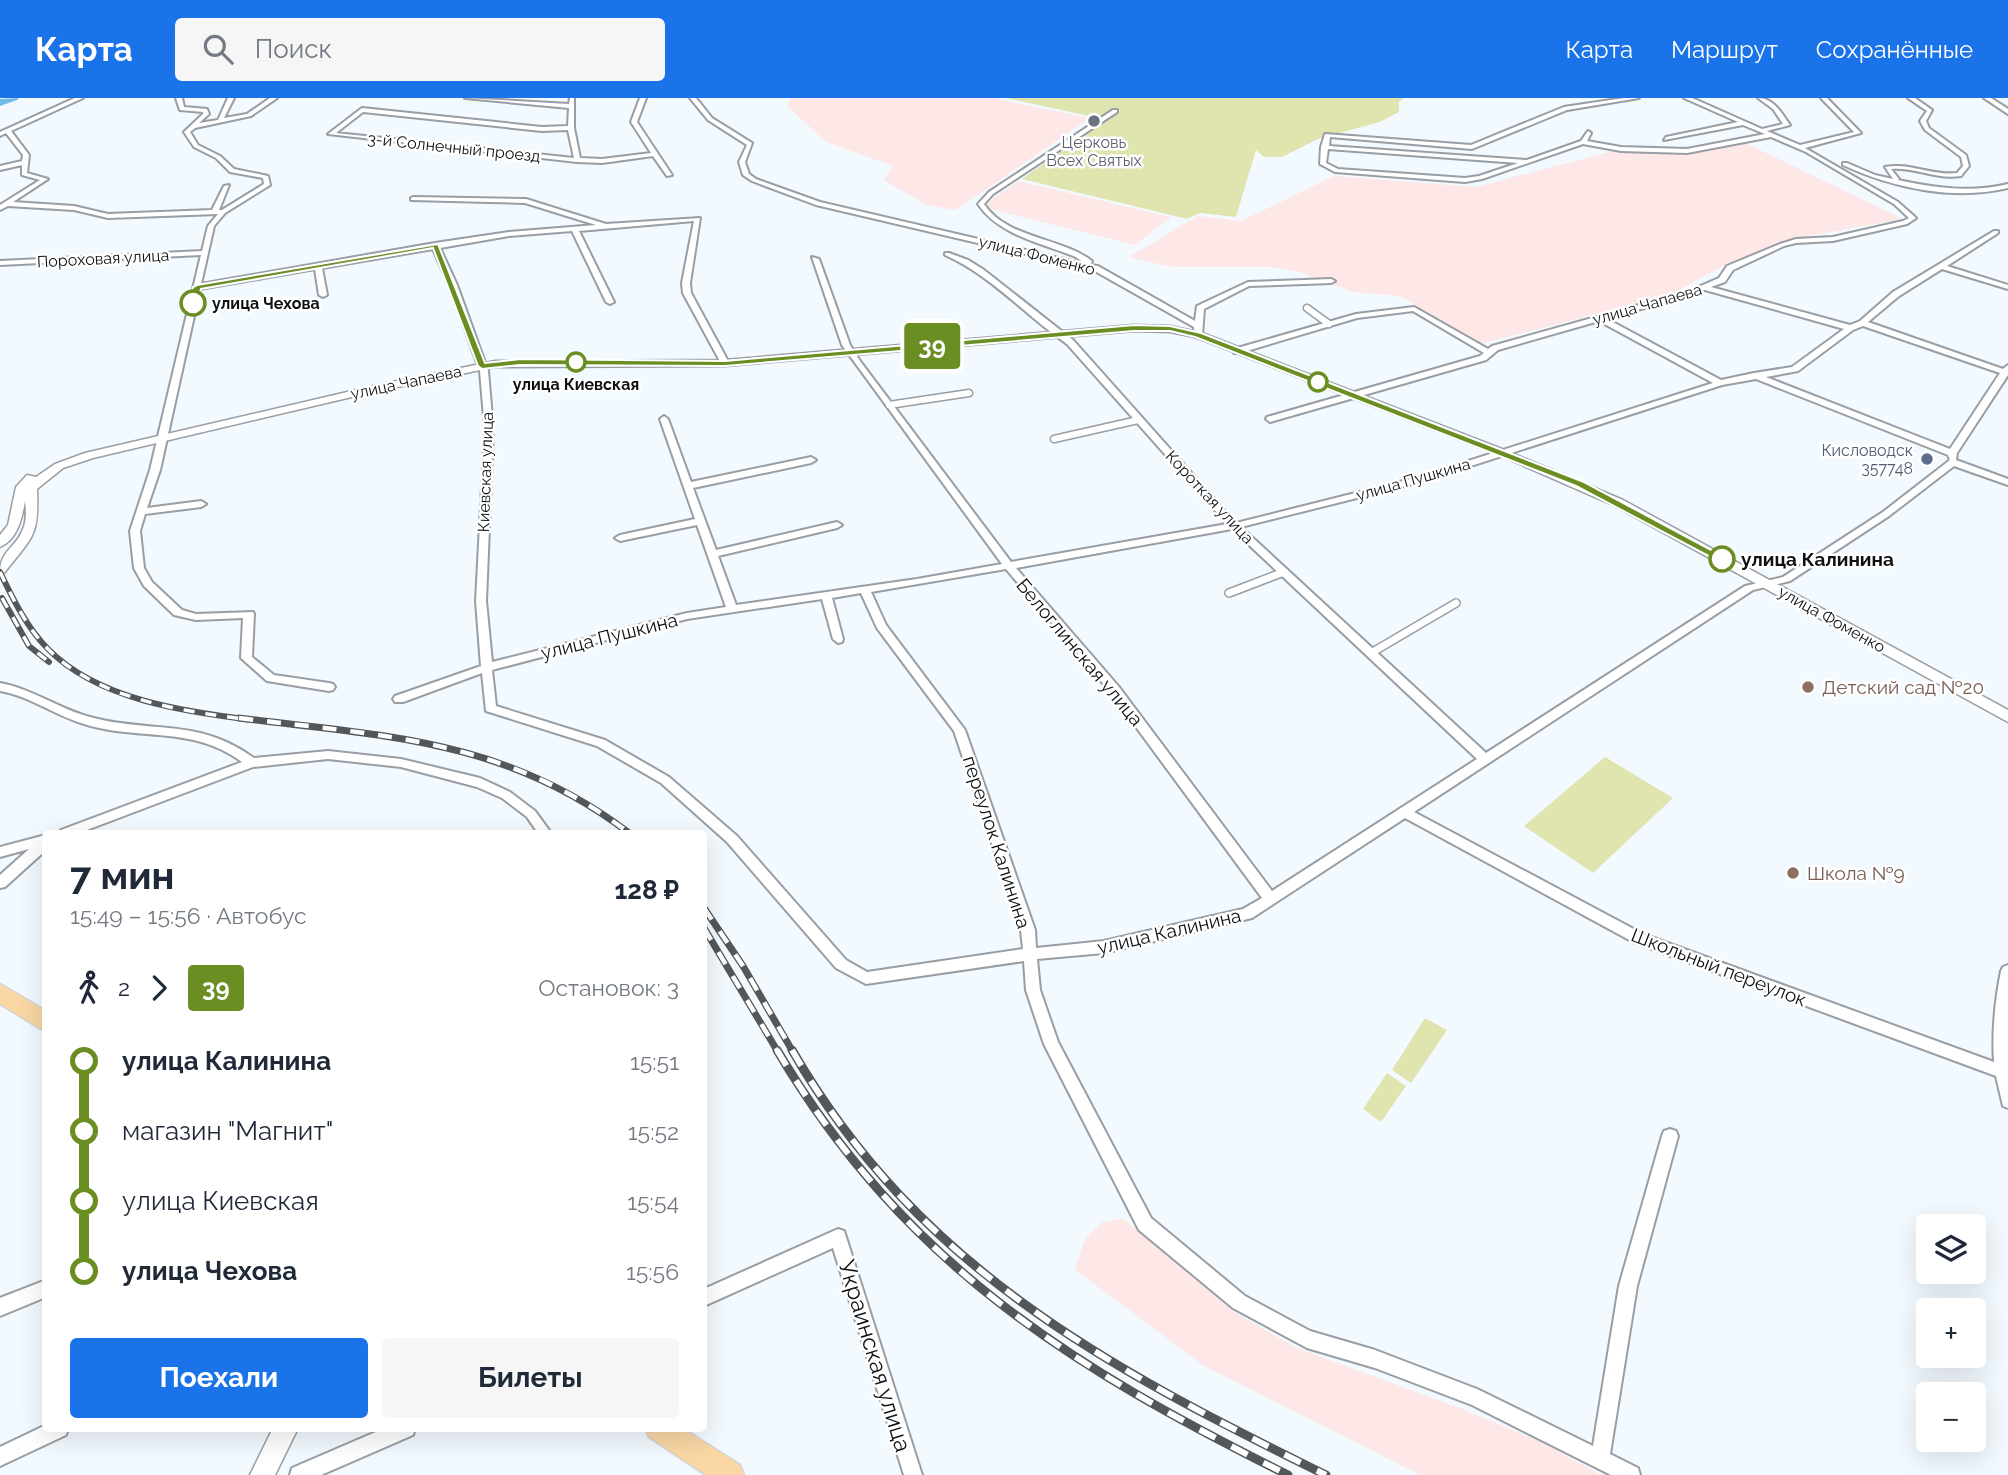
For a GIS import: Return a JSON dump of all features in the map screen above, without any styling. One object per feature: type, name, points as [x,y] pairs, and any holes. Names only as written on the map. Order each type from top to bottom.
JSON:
[{"type":"main road","name":"улица Чапаева","points":[[0,569],[29,532],[31,489],[45,475],[72,460],[482,366],[520,362],[725,363],[1151,327],[1198,331]]},
{"type":"main road","name":"улица Фоменко","points":[[1198,331],[1237,351],[1503,453],[1619,503],[2008,717]]},
{"type":"main road","name":"улица Чапаева","points":[[0,543],[19,514],[22,487],[42,470],[83,453],[162,438]]},
{"type":"main road","points":[[0,993],[42,1020]]},
{"type":"main road","points":[[262,1475],[284,1432]]},
{"type":"main road","points":[[665,1432],[730,1475]]},
{"type":"street","points":[[0,208],[45,179],[24,174],[22,163],[26,155],[4,132],[80,98]]},
{"type":"street","points":[[10,204],[74,208],[108,216],[219,212],[267,185],[266,177],[233,171],[218,157],[196,146],[187,132],[206,114],[205,110],[182,109],[179,98]]},
{"type":"street","points":[[220,121],[231,98]]},
{"type":"street","points":[[195,126],[249,115],[274,98]]},
{"type":"street","points":[[468,98],[570,106]]},
{"type":"street","points":[[572,98],[570,128],[577,160]]},
{"type":"street","points":[[643,98],[634,122],[669,175]]},
{"type":"street","name":"улица Фоменко","points":[[693,98],[710,118],[750,144],[742,162],[743,169],[746,175],[771,188],[818,204],[1095,268],[1198,331]]},
{"type":"street","points":[[1636,98],[1566,108],[1472,147],[1327,135],[1323,164],[1337,172],[1465,180],[1480,178],[1583,142],[1621,149],[1687,151],[1772,135]]},
{"type":"street","name":"улица Чапаева","points":[[1270,419],[1353,396],[1395,381],[1483,358],[1487,352],[1706,288],[1722,280],[1730,268],[1782,245],[1796,241],[1833,239],[1905,223],[1913,218],[1896,203],[1800,147],[1687,98]]},
{"type":"street","points":[[1761,98],[1775,108],[1787,125],[1763,131]]},
{"type":"street","points":[[1800,147],[1858,133],[1824,98]]},
{"type":"street","points":[[1896,179],[1886,168],[1896,166],[1949,177],[1959,175],[1966,166],[1964,156],[1958,150],[1927,129],[1923,121],[1930,111],[1911,98]]},
{"type":"street","points":[[1987,98],[2008,112]]},
{"type":"street","points":[[331,134],[362,110],[542,129],[570,128]]},
{"type":"street","points":[[1095,268],[1079,255],[1001,223],[982,209],[981,204],[991,193],[1115,111]]},
{"type":"street","points":[[1666,139],[1745,122]]},
{"type":"street","points":[[1583,142],[1588,133]]},
{"type":"street","name":"3-й Солнечный проезд","points":[[331,134],[577,160],[602,161],[656,154]]},
{"type":"street","points":[[1324,147],[1528,162]]},
{"type":"street","points":[[1466,158],[1472,147]]},
{"type":"street","points":[[1824,160],[1840,161],[1873,177],[1896,179],[1935,190],[1988,191],[2008,187]]},
{"type":"street","points":[[0,168],[22,163]]},
{"type":"street","points":[[227,186],[219,212],[211,226],[162,438],[135,531],[139,568],[148,584],[178,613],[196,617],[249,614],[246,658],[271,678],[329,687]]},
{"type":"street","points":[[413,200],[526,201],[603,225]]},
{"type":"street","points":[[197,287],[435,245],[603,225],[698,219],[686,284],[687,293],[725,363]]},
{"type":"street","points":[[574,228],[610,302]]},
{"type":"street","name":"улица Пушкина","points":[[399,699],[488,667],[687,616],[865,590],[1234,526],[1418,480],[1720,383],[1795,369],[1850,328],[1863,323],[1896,294],[1996,232]]},
{"type":"street","name":"Киевская улица","points":[[435,245],[482,366],[489,429],[481,601],[490,708]]},
{"type":"street","name":"Пороховая улица","points":[[0,263],[206,253]]},
{"type":"street","name":"Короткая улица","points":[[947,254],[972,262],[995,278],[1070,342],[1234,526],[1486,760]]},
{"type":"street","name":"Белоглинская улица","points":[[815,259],[850,353],[1009,566],[1115,690],[1270,899]]},
{"type":"street","points":[[318,266],[323,295]]},
{"type":"street","points":[[1941,267],[2008,287]]},
{"type":"street","points":[[1198,331],[1200,308],[1248,284],[1331,281]]},
{"type":"street","points":[[1706,288],[1850,328]]},
{"type":"street","points":[[1307,308],[1329,324]]},
{"type":"street","points":[[1237,351],[1376,312],[1414,309],[1487,352]]},
{"type":"street","points":[[1599,318],[1720,383]]},
{"type":"street","points":[[1863,323],[2006,370]]},
{"type":"street","name":"улица Калинина","points":[[490,708],[601,743],[665,780],[732,839],[841,964],[866,978],[1104,947],[1247,914],[1406,813],[1749,587],[1786,579],[1886,514],[1952,457],[2006,370]]},
{"type":"street","points":[[1753,375],[2008,482]]},
{"type":"street","points":[[889,405],[969,393]]},
{"type":"street","points":[[664,419],[732,609]]},
{"type":"street","points":[[1054,439],[1138,420]]},
{"type":"street","points":[[688,486],[811,460]]},
{"type":"street","points":[[141,512],[201,504]]},
{"type":"street","points":[[620,538],[700,521]]},
{"type":"street","points":[[712,554],[837,525]]},
{"type":"street","points":[[1229,593],[1283,572]]},
{"type":"street","name":"переулок Калинина","points":[[865,590],[881,626],[959,730],[994,825],[1028,930],[1032,990],[1051,1044],[1145,1224],[1238,1302],[1307,1339],[1375,1359],[1477,1398],[1600,1458]]},
{"type":"street","points":[[826,596],[838,639]]},
{"type":"street","points":[[1371,653],[1456,603]]},
{"type":"street","points":[[0,687],[37,696],[82,719],[115,727],[172,729],[210,738],[242,753],[252,763]]},
{"type":"street","points":[[73,830],[252,763],[328,755],[363,757],[443,772],[506,795],[531,814],[543,830]]},
{"type":"street","name":"Школьный переулок","points":[[1406,813],[1638,938],[2005,1073]]},
{"type":"street","points":[[0,852],[42,842]]},
{"type":"street","points":[[0,883],[42,845]]},
{"type":"street","points":[[2008,971],[2000,1006],[2008,1101]]},
{"type":"street","points":[[1631,1475],[1600,1458],[1628,1286],[1670,1136]]},
{"type":"street","name":"Украинская улица","points":[[707,1297],[838,1237],[912,1475]]},
{"type":"street","points":[[0,1307],[42,1290]]},
{"type":"street","points":[[0,1457],[51,1432]]},
{"type":"street","points":[[299,1475],[396,1432]]},
{"type":"shaded area","points":[[791,98],[992,98],[1090,118],[956,210],[926,205],[884,180],[893,166],[826,142],[787,106]]},
{"type":"shaded area","points":[[1743,142],[1903,219],[1781,241],[1753,256],[1723,266],[1670,295],[1480,344],[1400,296],[1353,292],[1299,272],[1272,267],[1171,267],[1129,257],[1198,216],[1241,221],[1334,176],[1476,187],[1613,151],[1687,154]]},
{"type":"shaded area","points":[[1018,181],[1171,217],[1135,245],[982,207]]},
{"type":"shaded area","points":[[1123,1218],[1234,1312],[1297,1348],[1460,1408],[1543,1443],[1601,1475],[1420,1475],[1204,1366],[1075,1270],[1085,1239],[1101,1223]]},
{"type":"green space","points":[[1006,98],[1404,98],[1399,102],[1399,112],[1380,122],[1318,139],[1282,157],[1264,157],[1256,150],[1236,217],[1200,213],[1187,219],[1022,179],[1108,120]]},
{"type":"green space","points":[[1605,757],[1673,798],[1593,873],[1524,826]]},
{"type":"green space","points":[[1425,1018],[1447,1030],[1411,1083],[1392,1070]]},
{"type":"green space","points":[[1387,1073],[1406,1086],[1381,1122],[1363,1109]]},
{"type":"waterway","points":[[0,103],[13,98]]},
{"type":"railway","points":[[0,572],[33,632],[68,666],[117,692],[144,701],[200,713],[253,720]]},
{"type":"railway","points":[[2,598],[29,646],[49,662]]},
{"type":"railway","points":[[239,718],[394,738],[443,747],[490,760],[537,778],[583,802],[625,830]]},
{"type":"railway","points":[[707,912],[743,966],[793,1052]]},
{"type":"railway","points":[[707,933],[778,1052]]},
{"type":"railway","points":[[777,1050],[827,1125],[880,1192],[937,1250],[999,1302],[1064,1349],[1134,1393],[1288,1475]]},
{"type":"railway","points":[[792,1050],[842,1126],[898,1193],[959,1252],[1024,1304],[1094,1351],[1168,1394],[1326,1475]]},
{"type":"bus line","name":"39","points":[[193,303],[197,287],[435,245],[453,285],[482,366],[520,362],[725,363],[1134,328],[1170,329],[1198,335],[1580,484],[1722,559]]},
{"type":"place","name":"Церковь Всех Святых","points":[[1094,121]]},
{"type":"place","name":"улица Чехова","points":[[193,303]]},
{"type":"place","name":"улица Киевская","points":[[576,362]]},
{"type":"place","name":"Кисловодск 357748","points":[[1927,459]]},
{"type":"place","name":"улица Калинина","points":[[1722,559]]},
{"type":"place","name":"Детский сад №20","points":[[1808,687]]},
{"type":"place","name":"Школа №9","points":[[1793,873]]}]
